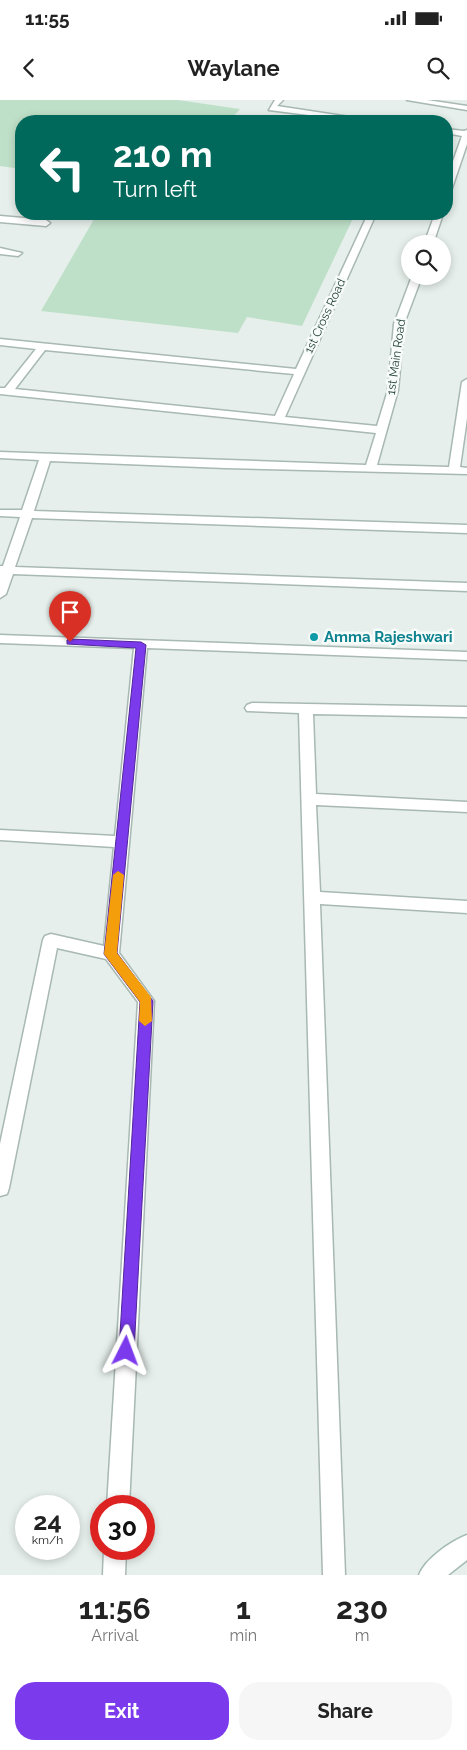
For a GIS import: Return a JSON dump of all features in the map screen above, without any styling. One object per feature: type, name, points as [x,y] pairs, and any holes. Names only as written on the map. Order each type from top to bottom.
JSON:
[{"type":"street","points":[[279,100],[272,108],[326,115]]},
{"type":"street","points":[[411,100],[467,108]]},
{"type":"street","points":[[453,132],[467,133],[453,174]]},
{"type":"street","points":[[0,219],[46,223]]},
{"type":"street","name":"1st Cross Road","points":[[279,418],[369,220]]},
{"type":"street","points":[[431,235],[437,220]]},
{"type":"street","points":[[0,251],[18,253]]},
{"type":"street","name":"1st Main Road","points":[[370,468],[394,390],[399,324],[414,285]]},
{"type":"street","points":[[0,342],[300,372]]},
{"type":"street","points":[[4,392],[43,346]]},
{"type":"street","points":[[454,471],[465,418],[467,382]]},
{"type":"street","points":[[4,392],[279,418],[381,430]]},
{"type":"street","points":[[0,455],[467,471]]},
{"type":"street","points":[[0,594],[4,570],[27,514],[46,457]]},
{"type":"street","points":[[0,513],[467,529]]},
{"type":"street","points":[[4,570],[467,587]]},
{"type":"street","points":[[0,639],[467,656]]},
{"type":"street","points":[[111,954],[141,645]]},
{"type":"street","points":[[252,708],[467,712]]},
{"type":"street","points":[[306,708],[334,1575]]},
{"type":"street","points":[[309,799],[467,806]]},
{"type":"street","points":[[0,835],[122,842]]},
{"type":"street","points":[[312,898],[467,907]]},
{"type":"street","points":[[0,1188],[51,940],[111,954],[146,1001],[119,1495]]},
{"type":"street","points":[[430,1575],[467,1546]]},
{"type":"street","points":[[114,1575],[115,1560]]},
{"type":"green space","points":[[0,100],[178,100],[240,109],[235,115],[15,115],[15,168],[0,166]]},
{"type":"green space","points":[[94,220],[352,220],[302,326],[247,317],[238,333],[41,311]]},
{"type":"slow traffic","points":[[118,875],[111,954],[146,1001],[145,1021]]},
{"type":"place","name":"Amma Rajeshwari","points":[[314,637]]},
{"type":"route","points":[[70,642],[141,645],[111,954],[146,1001],[126,1351]]}]
